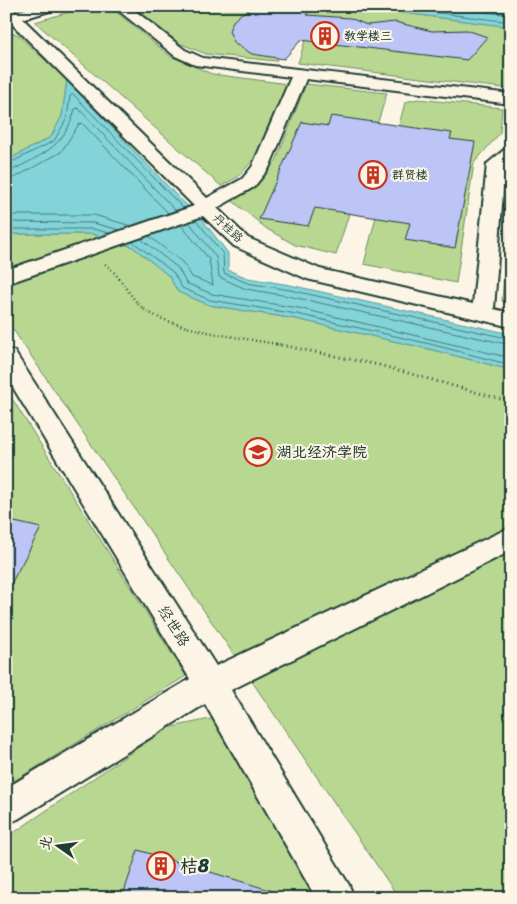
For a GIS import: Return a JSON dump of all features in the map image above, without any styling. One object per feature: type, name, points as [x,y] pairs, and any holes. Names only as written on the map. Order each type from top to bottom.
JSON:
[{"type":"street","points":[[9,15],[51,6]]},
{"type":"street","points":[[120,6],[180,53],[200,62],[511,100]]},
{"type":"street","name":"丹桂路","points":[[9,15],[202,209],[241,242],[314,274],[511,320]]},
{"type":"street","points":[[6,277],[202,209],[248,183],[260,168],[300,74]]},
{"type":"street","points":[[483,313],[496,164],[511,153]]},
{"type":"street","name":"经世路","points":[[6,357],[210,684],[336,898]]},
{"type":"street","points":[[6,807],[210,684],[511,538]]},
{"type":"path","points":[[80,252],[95,258],[113,270],[144,310],[172,323],[379,365],[511,402]]},
{"type":"green space","points":[[89,6],[109,6],[170,56],[212,74],[288,84],[254,159],[238,177],[221,186],[35,22]]},
{"type":"green space","points":[[132,6],[350,6],[511,27],[511,89],[298,63],[306,38],[290,36],[276,61],[206,54],[179,43]]},
{"type":"green space","points":[[6,33],[17,34],[67,80],[62,116],[51,137],[6,161]]},
{"type":"green space","points":[[306,84],[387,93],[336,255],[295,245],[267,229],[229,198],[253,184],[276,161]]},
{"type":"green space","points":[[418,99],[502,108],[500,133],[474,163],[456,283],[364,264],[405,102]]},
{"type":"green space","points":[[511,190],[511,303],[502,301]]},
{"type":"green space","points":[[6,234],[93,234],[133,247],[169,276],[178,292],[209,305],[296,319],[429,349],[511,370],[511,898],[399,898],[6,319]]},
{"type":"green space","points":[[6,389],[186,676],[6,786]]},
{"type":"green space","points":[[215,718],[321,898],[6,898],[6,838],[167,728]]},
{"type":"water","points":[[350,6],[511,6],[511,27]]},
{"type":"water","points":[[67,80],[178,197],[201,218],[228,253],[228,270],[248,278],[290,285],[511,334],[511,370],[429,349],[296,319],[209,305],[178,292],[169,276],[133,247],[93,234],[6,234],[6,161],[51,137],[62,116]]},
{"type":"building","name":"教学楼三","points":[[258,6],[308,6],[307,15],[350,18],[367,25],[395,22],[432,31],[467,30],[487,37],[467,60],[301,40],[284,59],[252,54],[235,44],[229,31],[233,21],[242,13]]},
{"type":"building","name":"群贤楼","points":[[331,116],[452,133],[450,139],[475,142],[455,248],[405,240],[410,223],[315,208],[308,226],[259,219],[302,122],[328,126]]},
{"type":"building","points":[[6,520],[41,528],[6,593]]},
{"type":"building","name":"桔8","points":[[138,850],[276,892],[275,898],[122,898]]},
{"type":"place","name":"教学楼三","points":[[325,36]]},
{"type":"place","name":"群贤楼","points":[[373,175]]},
{"type":"place","name":"湖北经济学院","points":[[258,452]]},
{"type":"place","name":"桔8","points":[[161,866]]}]
